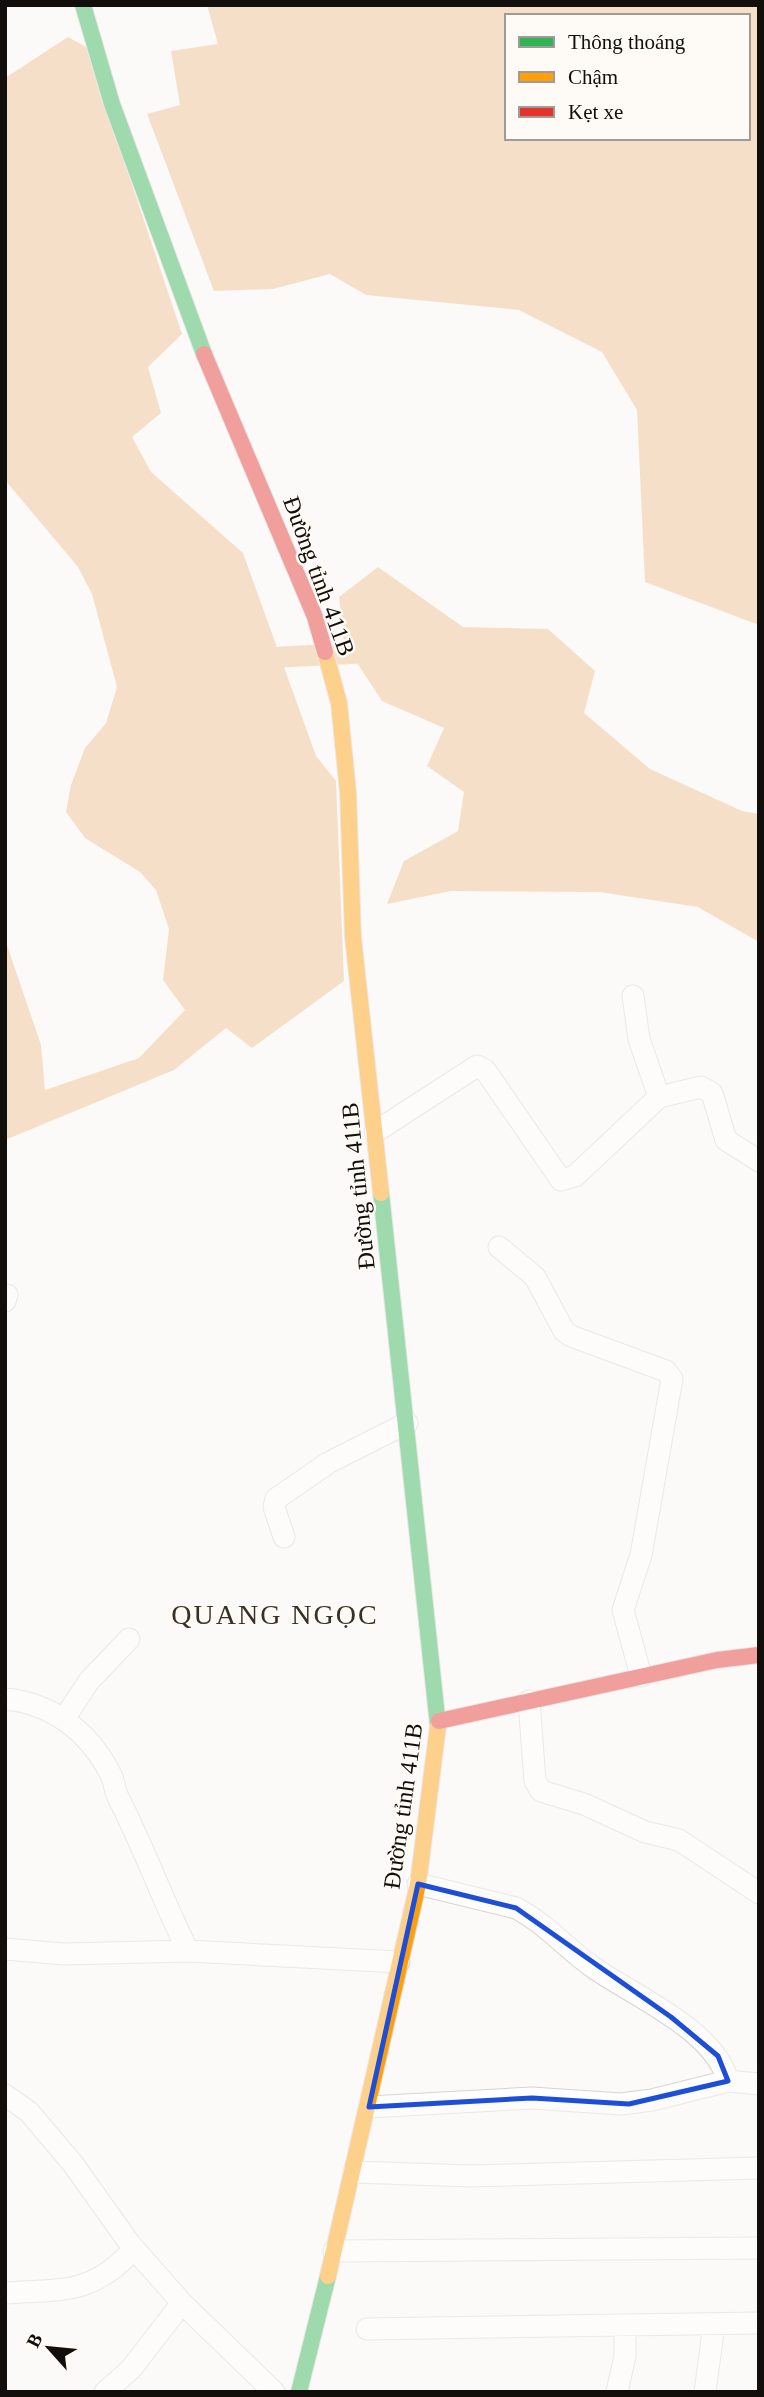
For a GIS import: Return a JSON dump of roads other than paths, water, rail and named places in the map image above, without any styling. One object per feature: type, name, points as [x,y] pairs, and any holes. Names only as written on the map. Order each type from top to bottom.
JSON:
[{"type":"main road","name":"Đường tỉnh 411B","points":[[83,5],[112,104],[209,367],[315,617],[339,704],[348,792],[354,937],[439,1721],[418,1884],[354,2172],[299,2392]]},
{"type":"main road","points":[[439,1721],[717,1660],[759,1655]]},
{"type":"street","points":[[633,996],[639,1039],[659,1097]]},
{"type":"street","points":[[375,1132],[477,1066],[485,1070],[561,1180],[575,1176],[659,1097],[701,1087],[710,1089],[726,1140],[759,1161]]},
{"type":"street","points":[[499,1247],[535,1277],[564,1331],[570,1336],[666,1371],[672,1379],[640,1555],[624,1610],[641,1676]]},
{"type":"street","points":[[284,1537],[274,1507],[276,1499],[328,1463],[407,1423]]},
{"type":"street","points":[[64,1719],[89,1681],[129,1639]]},
{"type":"street","points":[[5,1699],[41,1705],[64,1719],[91,1743],[111,1775],[117,1797],[129,1816],[163,1900],[188,1951]]},
{"type":"street","points":[[529,1701],[535,1781],[541,1791],[584,1804],[645,1832],[679,1840],[759,1893]]},
{"type":"street","points":[[418,1884],[516,1909],[531,1916],[597,1970],[671,2017],[718,2056],[728,2081]]},
{"type":"street","points":[[5,1949],[64,1954],[188,1951],[399,1962]]},
{"type":"street","points":[[369,2107],[532,2098],[621,2104],[652,2100],[728,2081],[759,2084]]},
{"type":"street","points":[[5,2095],[29,2112],[73,2164],[134,2249],[182,2303],[274,2392]]},
{"type":"street","points":[[354,2172],[470,2176],[759,2168]]},
{"type":"street","points":[[5,2293],[88,2286],[108,2275],[134,2249]]},
{"type":"street","points":[[334,2251],[759,2249]]},
{"type":"street","points":[[104,2392],[131,2369],[182,2303]]},
{"type":"street","points":[[367,2329],[759,2323]]},
{"type":"street","points":[[705,2392],[713,2325]]},
{"type":"street","points":[[617,2392],[625,2356],[625,2326]]},
{"type":"waterway","points":[[281,657],[380,652]]},
{"type":"district","name":"QUANG NGỌC","points":[[275,1614]]}]
